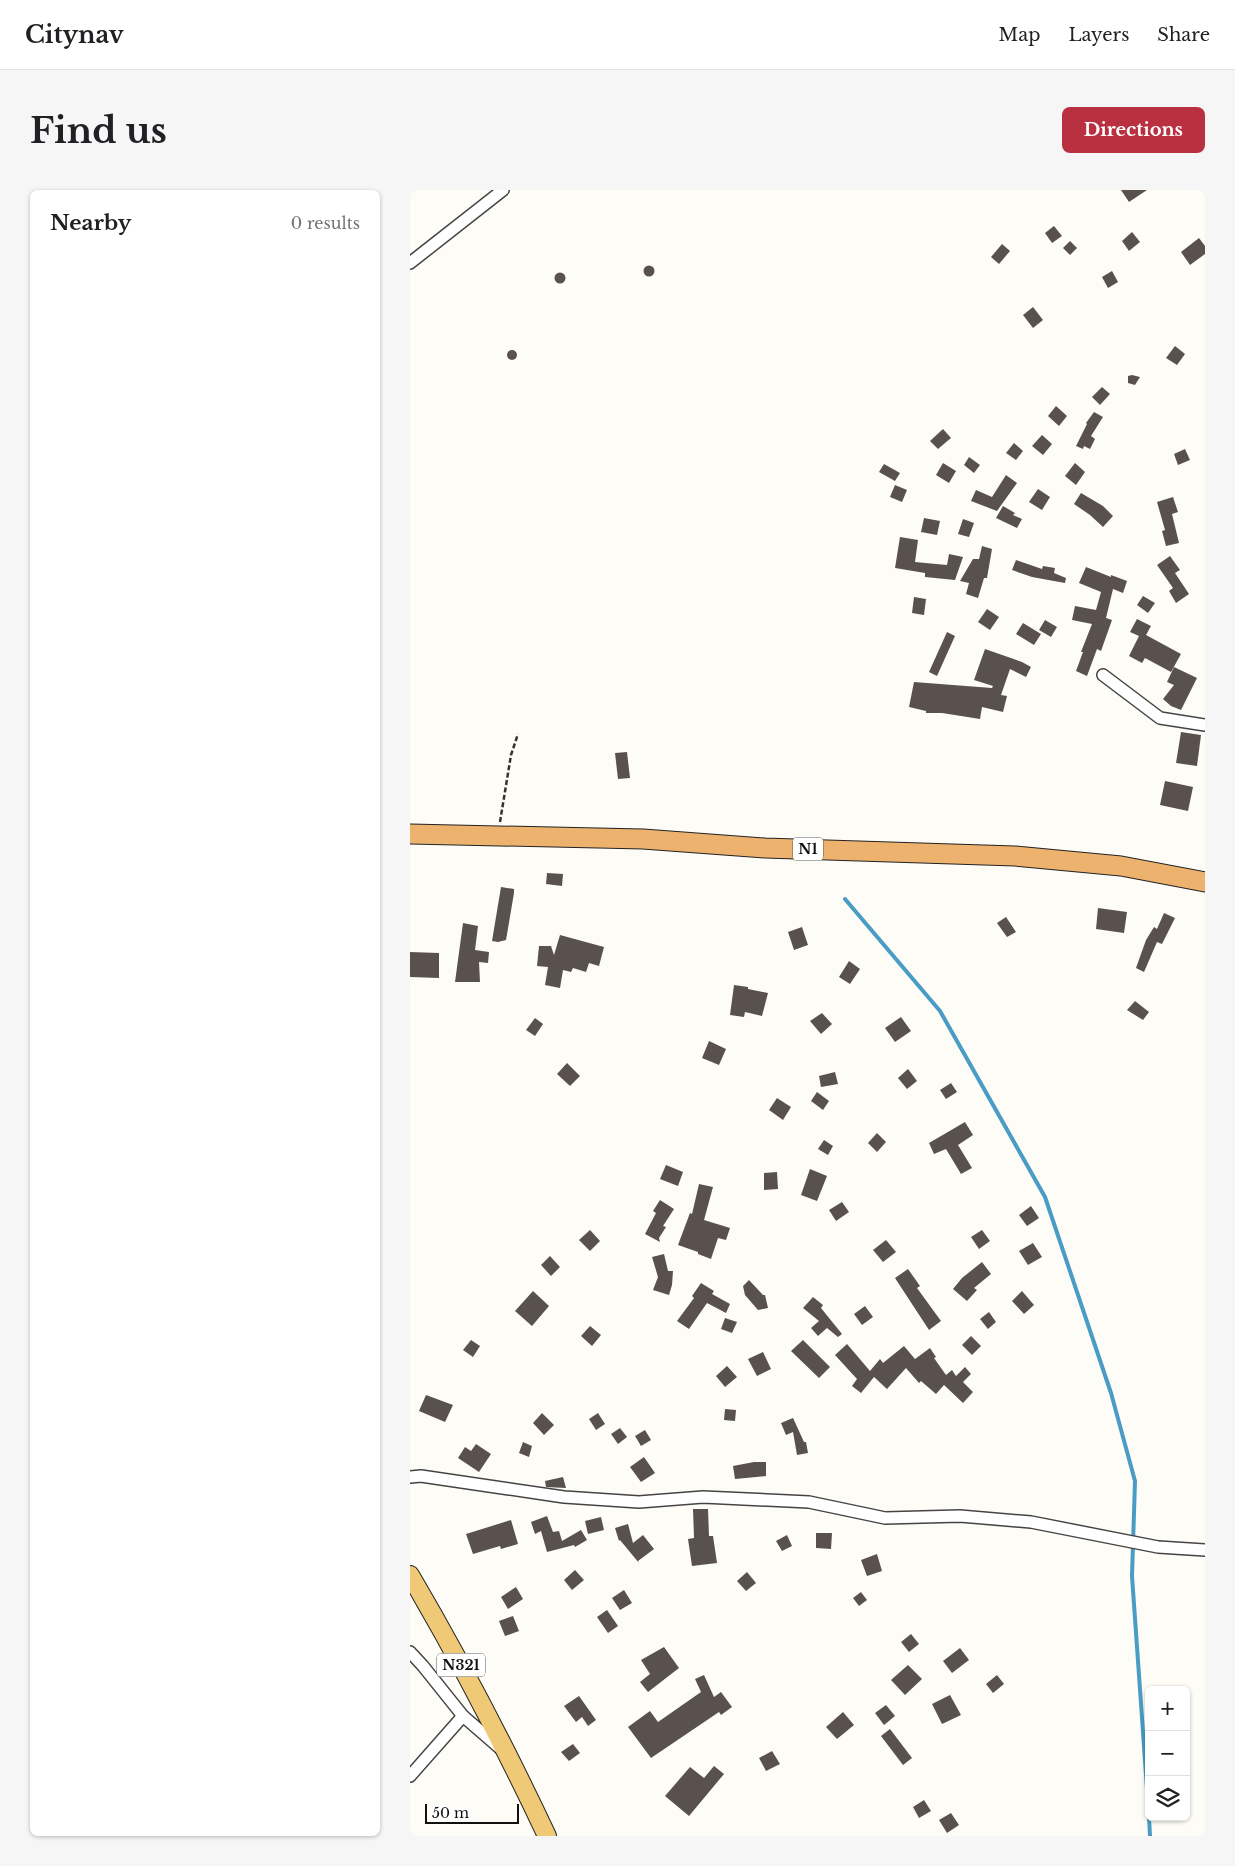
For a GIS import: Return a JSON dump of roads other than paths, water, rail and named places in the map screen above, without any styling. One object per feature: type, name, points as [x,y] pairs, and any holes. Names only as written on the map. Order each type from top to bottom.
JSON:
[{"type":"highway","name":"N1","points":[[410,834],[642,840],[765,848],[1015,856],[1121,866],[1205,882]]},
{"type":"main road","name":"N321","points":[[410,1575],[434,1615],[510,1757],[547,1836]]},
{"type":"street","points":[[410,263],[503,190]]},
{"type":"street","points":[[1103,675],[1160,718],[1205,725]]},
{"type":"street","points":[[410,1477],[421,1476],[564,1497],[638,1502],[704,1497],[810,1502],[885,1518],[960,1516],[1031,1522],[1158,1547],[1205,1550]]},
{"type":"street","name":"N321","points":[[410,1652],[463,1716],[510,1757]]},
{"type":"street","points":[[410,1776],[463,1716]]},
{"type":"waterway","points":[[845,899],[940,1011],[1045,1197],[1111,1393],[1135,1481],[1132,1576],[1146,1776]]},
{"type":"waterway","points":[[1149,1821],[1150,1836]]}]
